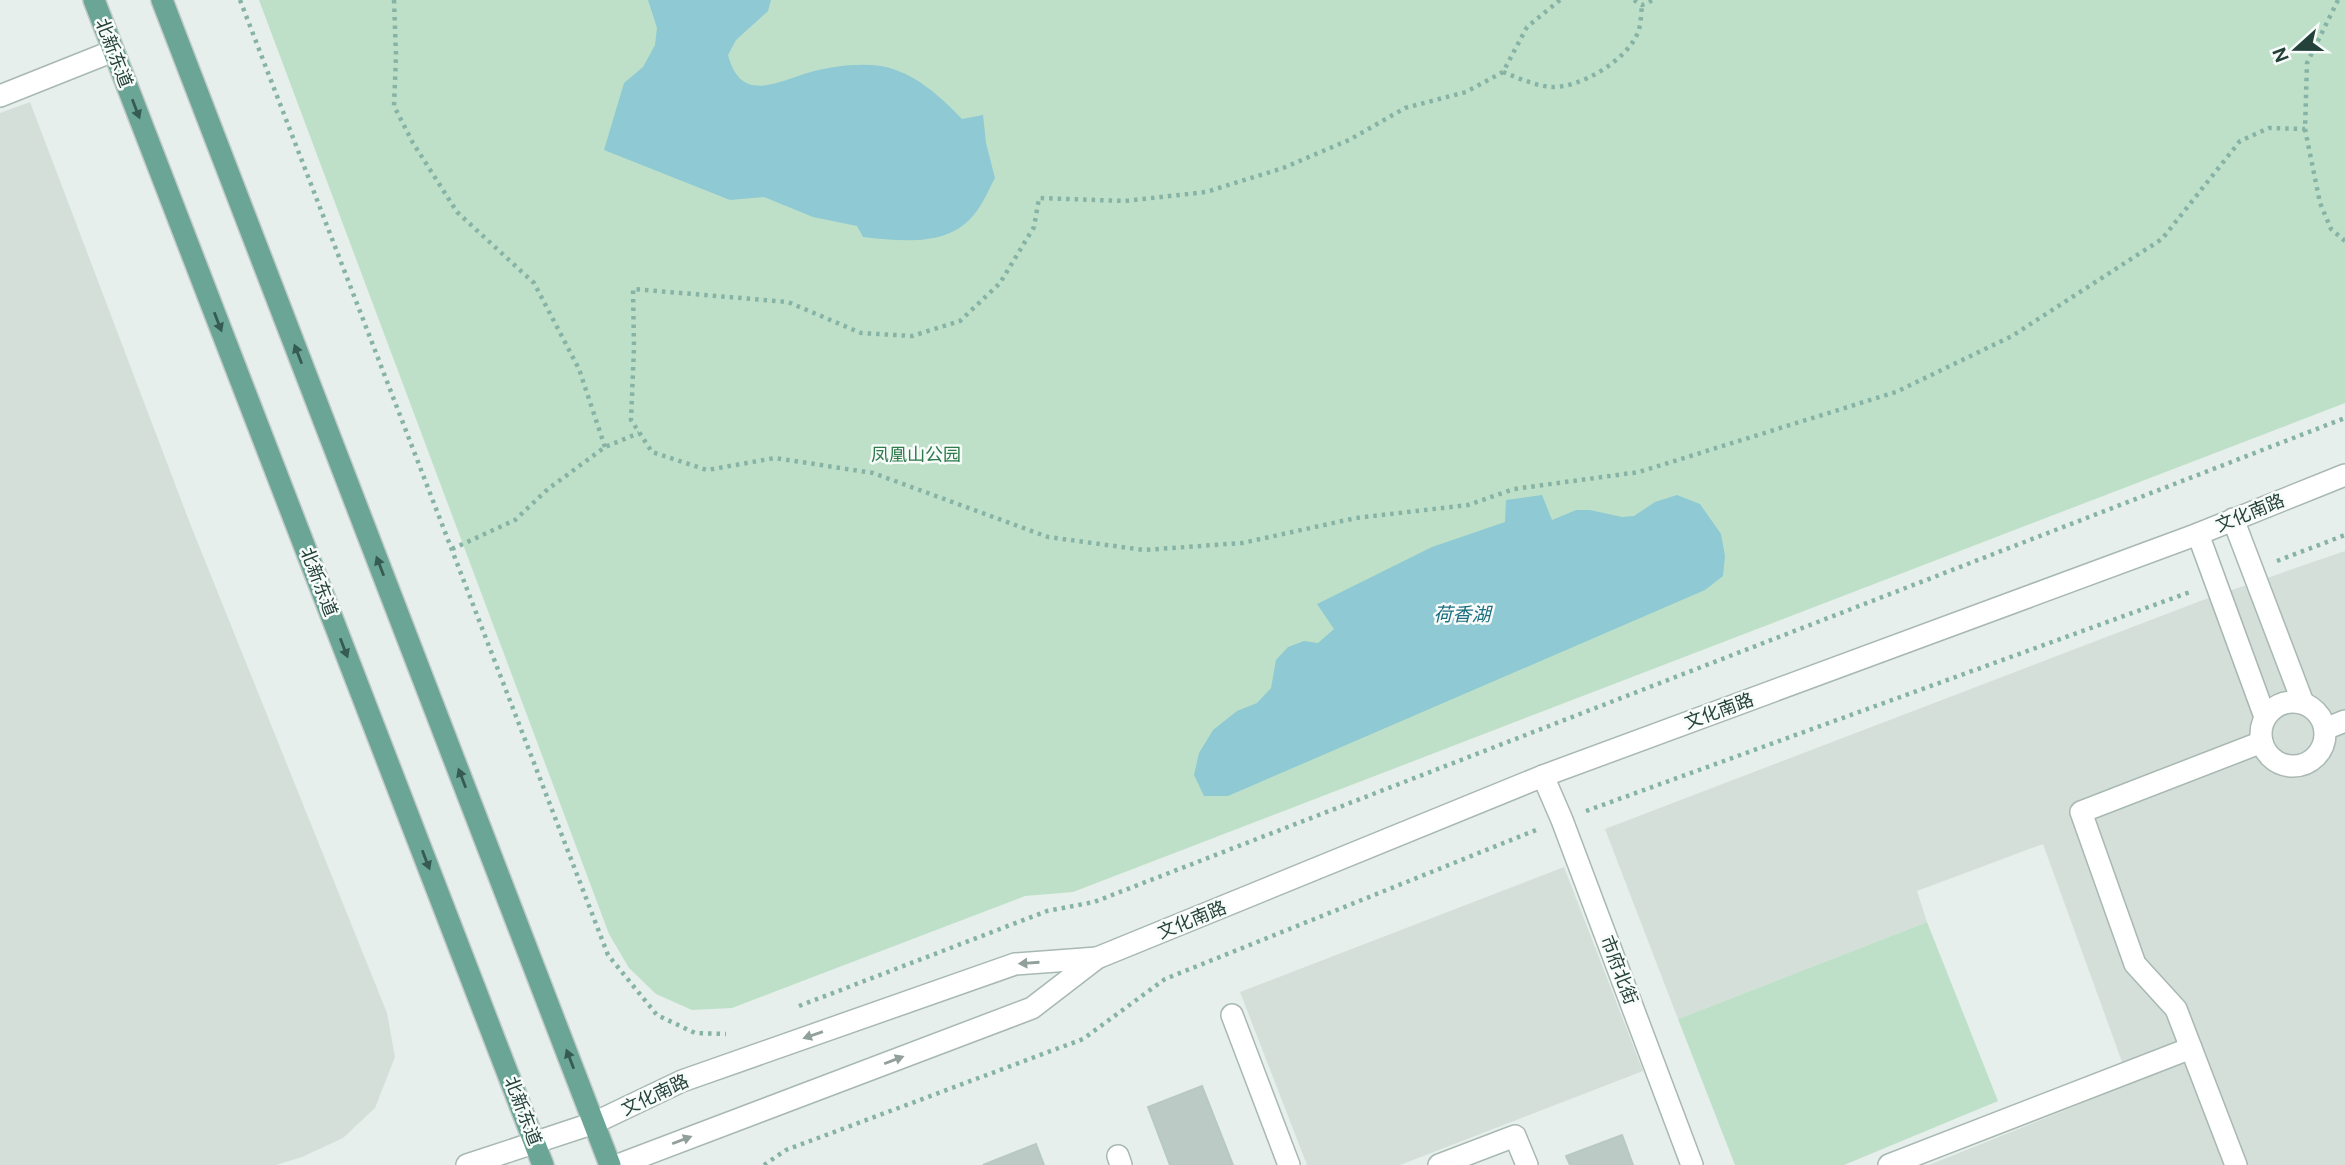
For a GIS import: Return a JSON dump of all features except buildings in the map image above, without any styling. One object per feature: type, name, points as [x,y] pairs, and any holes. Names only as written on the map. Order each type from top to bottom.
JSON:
[{"type":"main road","name":"北新东道","points":[[94,0],[543,1165]]},
{"type":"main road","points":[[162,0],[610,1165]]},
{"type":"street","points":[[0,96],[113,51]]},
{"type":"street","name":"文化南路","points":[[618,1165],[1032,1008],[1097,958],[1543,776],[2198,534],[2345,475]]},
{"type":"street","points":[[2233,519],[2302,703]]},
{"type":"street","points":[[2198,534],[2265,717]]},
{"type":"street","points":[[2282,703],[2302,703],[2335,725],[2315,758],[2305,765],[2294,767],[2274,760],[2266,752],[2262,742],[2262,725],[2272,709],[2282,703]]},
{"type":"street","points":[[2235,1165],[2176,1009],[2135,964],[2081,812],[2262,742]]},
{"type":"street","name":"市府北街","points":[[1543,776],[1692,1165]]},
{"type":"street","name":"文化南路","points":[[467,1165],[594,1123],[682,1081],[1016,964],[1097,958]]},
{"type":"street","points":[[1232,1015],[1289,1165]]},
{"type":"street","points":[[1889,1165],[2191,1048]]},
{"type":"street","points":[[1439,1165],[1516,1136],[1527,1165]]},
{"type":"path","points":[[240,0],[608,955],[657,1015],[695,1033],[726,1034],[739,1029]]},
{"type":"path","points":[[394,0],[394,106],[413,143],[457,212],[534,283],[579,369],[605,447]]},
{"type":"path","points":[[1560,0],[1527,27],[1503,72],[1466,92],[1405,108],[1349,140],[1283,168],[1206,192],[1125,201],[1039,198],[1034,227],[1000,283],[960,321],[912,336],[861,333],[788,302],[633,289],[631,420],[652,452],[707,470],[775,458],[873,472],[1048,537],[1144,550],[1242,543],[1356,518],[1468,505],[1514,489],[1639,472],[1883,396],[1919,380],[2011,336],[2162,239],[2240,141],[2269,128],[2305,129]]},
{"type":"path","points":[[1634,0],[1642,5]]},
{"type":"path","points":[[1642,5],[1653,0]]},
{"type":"path","points":[[2338,0],[2307,63],[2305,129],[2320,203],[2331,229],[2345,241]]},
{"type":"path","points":[[1503,72],[1531,83],[1550,87],[1569,86],[1603,69],[1625,54],[1639,32],[1642,5]]},
{"type":"path","points":[[790,1010],[1047,911],[1094,902],[2345,418]]},
{"type":"path","points":[[452,549],[515,520],[548,489],[605,447],[639,433]]},
{"type":"shaded area","points":[[30,102],[191,526],[387,1013],[395,1057],[375,1108],[343,1138],[302,1157],[276,1165],[0,1165],[0,113]]},
{"type":"shaded area","points":[[2345,551],[2345,1165],[1929,1165],[2130,1084],[2043,844],[1917,891],[1927,922],[1678,1019],[1605,829],[2203,600]]},
{"type":"shaded area","points":[[1564,867],[1643,1071],[1400,1165],[1307,1165],[1240,992]]},
{"type":"green space","name":"凤凰山公园","points":[[259,0],[2345,0],[2345,403],[1073,892],[1025,896],[732,1008],[692,1010],[656,994],[629,968],[609,934]]},
{"type":"green space","points":[[1927,922],[1998,1101],[1844,1165],[1735,1165],[1678,1019]]},
{"type":"water","points":[[648,0],[771,0],[768,11],[736,40],[728,55],[734,70],[742,80],[751,85],[774,84],[837,67],[881,66],[915,79],[962,119],[983,115],[986,143],[995,178],[982,204],[965,224],[939,237],[893,240],[863,237],[857,226],[813,217],[764,197],[730,200],[604,150],[624,83],[643,67],[655,45],[657,28]]},
{"type":"water","name":"荷香湖","points":[[1542,495],[1552,520],[1576,510],[1590,510],[1622,517],[1634,516],[1655,502],[1677,495],[1700,504],[1721,534],[1725,556],[1723,576],[1705,590],[1228,796],[1204,796],[1194,775],[1199,753],[1213,730],[1237,711],[1257,703],[1271,688],[1276,660],[1288,647],[1304,641],[1318,643],[1334,629],[1317,604],[1432,547],[1505,522],[1506,500]]}]
